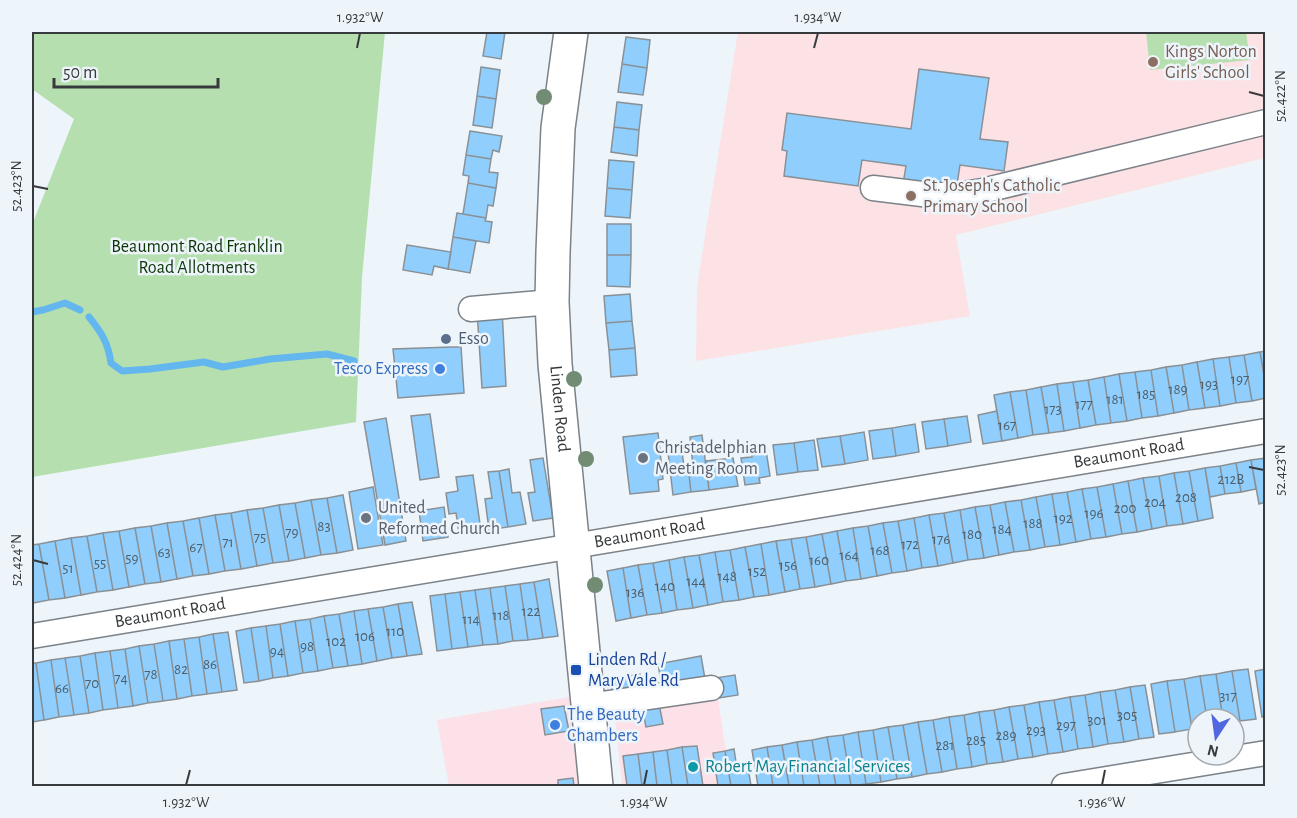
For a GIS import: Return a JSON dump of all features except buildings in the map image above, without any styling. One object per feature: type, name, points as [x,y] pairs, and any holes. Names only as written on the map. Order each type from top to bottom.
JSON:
[{"type":"highway","name":"Linden Road","points":[[571,32],[558,128],[552,302],[555,364],[596,786]]},
{"type":"street","points":[[873,188],[930,195],[957,195],[982,191],[1266,122]]},
{"type":"street","points":[[471,309],[552,302]]},
{"type":"street","name":"Beaumont Road","points":[[32,636],[1266,431]]},
{"type":"street","points":[[588,706],[711,688]]},
{"type":"street","points":[[1065,786],[1266,753]]},
{"type":"shaded area","name":"St. Joseph's Catholic Primary School","points":[[738,32],[1265,32],[1265,158],[956,235],[970,316],[696,361],[697,286]]},
{"type":"shaded area","points":[[715,678],[731,786],[622,786],[613,696]]},
{"type":"shaded area","points":[[570,697],[578,786],[449,786],[437,720]]},
{"type":"green space","name":"Beaumont Road Franklin Road Allotments","points":[[32,32],[385,32],[362,277],[356,422],[32,477],[32,225],[74,119],[32,89]]},
{"type":"green space","points":[[1146,32],[1246,32],[1250,60],[1150,70]]},
{"type":"waterway","points":[[32,312],[65,303],[80,310]]},
{"type":"waterway","points":[[89,317],[104,338],[111,363],[122,371],[204,362],[223,367],[270,359],[327,354],[354,361]]},
{"type":"place","name":"Kings Norton Girls' School","points":[[1153,62]]},
{"type":"place","name":"St. Joseph's Catholic Primary School","points":[[911,196]]},
{"type":"place","name":"Esso","points":[[446,339]]},
{"type":"place","name":"Tesco Express","points":[[440,369]]},
{"type":"place","name":"Christadelphian Meeting Room","points":[[643,458]]},
{"type":"place","name":"United Reformed Church","points":[[366,518]]},
{"type":"place","name":"Linden Rd / Mary Vale Rd","points":[[576,670]]},
{"type":"place","name":"The Beauty Chambers","points":[[555,725]]},
{"type":"place","name":"Robert May Financial Services","points":[[693,767]]}]
